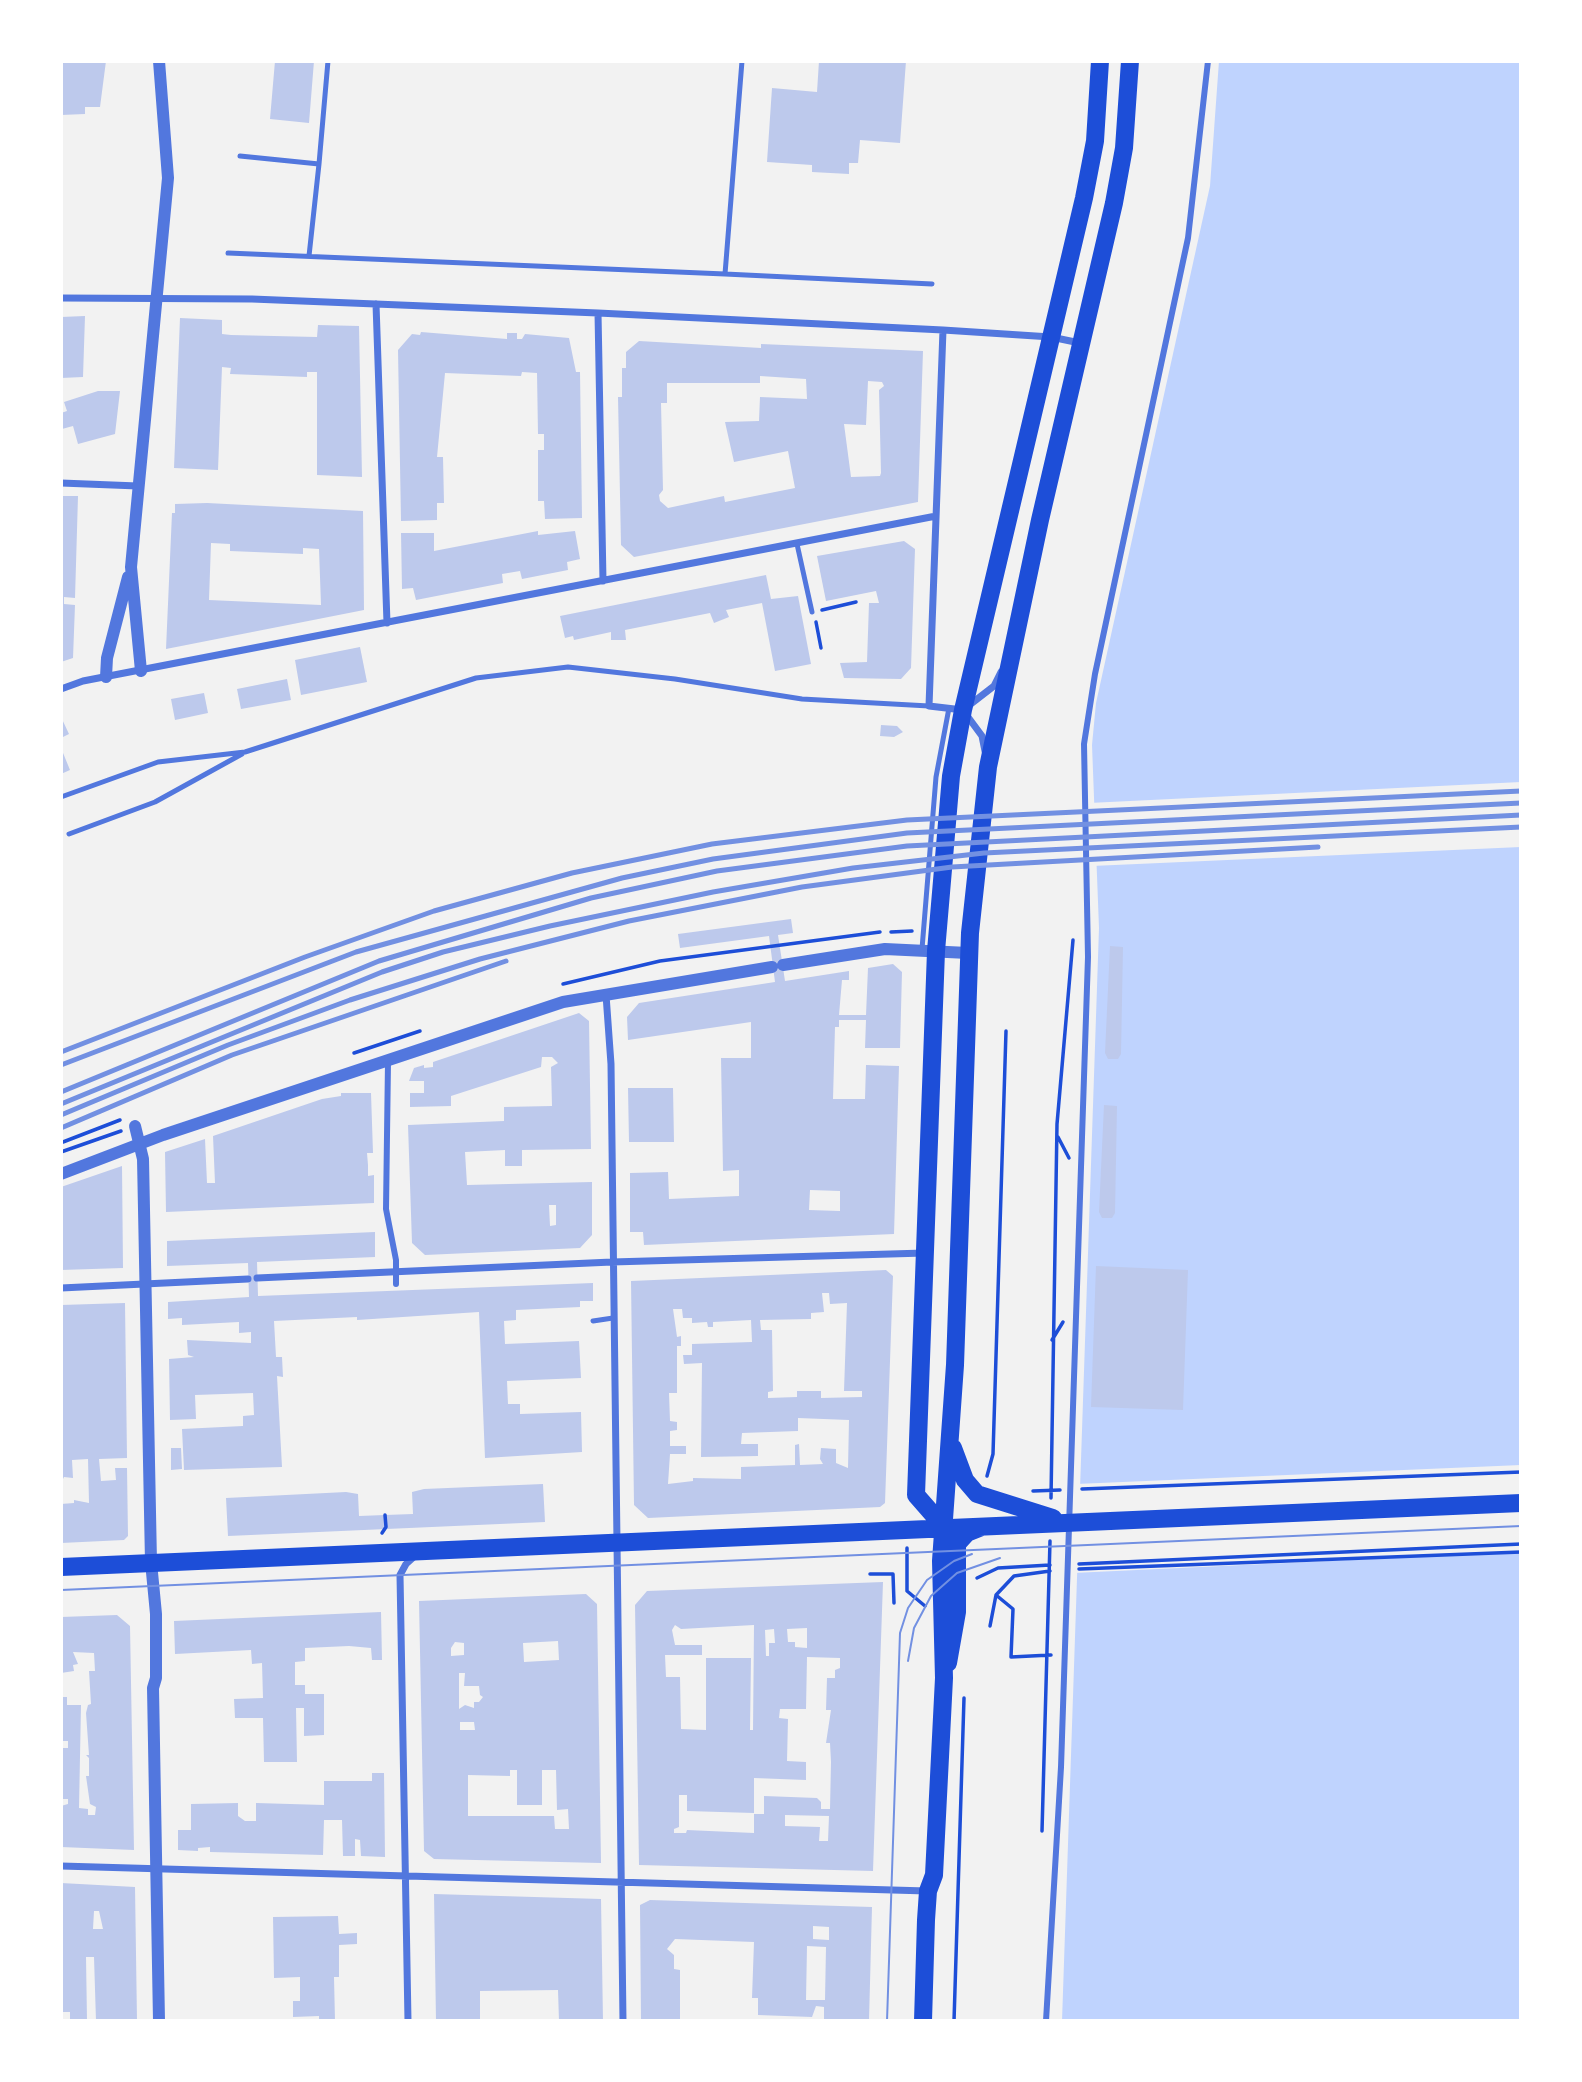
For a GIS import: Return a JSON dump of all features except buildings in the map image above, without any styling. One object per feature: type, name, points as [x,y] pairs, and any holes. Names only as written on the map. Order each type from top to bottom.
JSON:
[{"type":"main road","points":[[944,1527],[916,1495],[925,1253],[929,950],[951,776],[956,709],[1051,337],[1095,141],[1100,61]]},
{"type":"main road","points":[[923,2021],[928,1891],[934,1875],[944,1678],[944,1527],[951,1445],[968,953],[988,767],[1124,148],[1130,61]]},
{"type":"main road","points":[[951,1445],[971,1489],[994,1502],[1068,1522]]},
{"type":"main road","points":[[61,1567],[1521,1503]]},
{"type":"main road","points":[[944,1678],[956,1625],[957,1544],[967,1534],[985,1526]]},
{"type":"street","points":[[106,677],[107,658],[131,566],[158,297],[168,178],[159,61]]},
{"type":"street","points":[[1046,2021],[1061,1766],[1088,957],[1084,744],[1095,674],[1188,238],[1208,61]]},
{"type":"street","points":[[61,298],[158,297],[376,303],[598,313],[943,330],[1051,337],[1081,344]]},
{"type":"street","points":[[376,303],[387,623]]},
{"type":"street","points":[[598,313],[603,581]]},
{"type":"street","points":[[943,330],[929,706],[956,709],[994,686],[1011,653]]},
{"type":"street","points":[[61,483],[138,486]]},
{"type":"street","points":[[61,689],[106,677],[936,516]]},
{"type":"street","points":[[131,566],[141,671]]},
{"type":"street","points":[[956,709],[982,736],[988,767]]},
{"type":"street","points":[[61,1159],[67,1172],[141,1144],[563,1002],[885,949],[968,953]]},
{"type":"street","points":[[606,995],[611,1064],[623,2021]]},
{"type":"street","points":[[388,1062],[386,1209],[396,1284]]},
{"type":"street","points":[[135,1126],[141,1144],[150,1562],[156,1614],[156,1678],[153,1688],[159,2021]]},
{"type":"street","points":[[257,1278],[612,1262],[925,1253]]},
{"type":"street","points":[[61,1288],[248,1279]]},
{"type":"street","points":[[408,2021],[400,1575],[405,1564],[422,1550]]},
{"type":"street","points":[[61,1866],[928,1891]]},
{"type":"lane","points":[[309,256],[328,61]]},
{"type":"lane","points":[[725,274],[742,61]]},
{"type":"lane","points":[[240,156],[319,164]]},
{"type":"lane","points":[[228,253],[932,284]]},
{"type":"lane","points":[[797,544],[812,612]]},
{"type":"lane","points":[[61,797],[158,762],[244,752],[476,678],[568,667],[675,679],[802,699],[929,706]]},
{"type":"lane","points":[[69,834],[155,802],[244,752]]},
{"type":"lane","points":[[593,1321],[613,1318]]},
{"type":"path","points":[[821,648],[812,612],[856,602]]},
{"type":"path","points":[[1052,1362],[1057,1124],[1072,954]]},
{"type":"path","points":[[986,1478],[993,1454],[1006,1031]]},
{"type":"path","points":[[379,1038],[381,1043]]},
{"type":"path","points":[[63,1142],[123,1118]]},
{"type":"path","points":[[1079,1489],[1521,1472]]},
{"type":"path","points":[[1023,1491],[1065,1489]]},
{"type":"path","points":[[382,1533],[386,1527],[385,1515]]},
{"type":"path","points":[[906,1529],[907,1591],[932,1612],[942,1612]]},
{"type":"path","points":[[1068,1564],[1521,1544]]},
{"type":"path","points":[[1071,1570],[1521,1552]]},
{"type":"path","points":[[1013,1566],[1054,1565]]},
{"type":"path","points":[[990,1626],[996,1595],[1014,1576],[1057,1570]]},
{"type":"path","points":[[870,1574],[893,1574],[894,1603]]},
{"type":"path","points":[[996,1595],[1013,1609],[1011,1657],[1064,1654]]},
{"type":"path","points":[[954,2021],[964,1689]]},
{"type":"water","points":[[1219,61],[1521,61],[1521,2021],[1062,2021],[1099,928],[1092,745],[1096,703],[1210,186]]},
{"type":"pier","points":[[1521,782],[1521,847],[1092,866],[1089,803]]},
{"type":"pier","points":[[1521,1465],[1521,1552],[1073,1573],[1076,1484]]},
{"type":"tram line","points":[[61,1590],[1521,1526]]},
{"type":"tram line","points":[[887,2021],[900,1633],[908,1608],[927,1580],[954,1561],[972,1554]]},
{"type":"tram line","points":[[908,1661],[914,1628],[931,1596],[957,1573],[1000,1558]]},
{"type":"railway","points":[[61,1052],[305,957],[434,911],[572,873],[712,844],[907,820],[1521,791]]},
{"type":"railway","points":[[61,1065],[356,952],[622,878],[713,859],[907,833],[1521,803]]},
{"type":"railway","points":[[61,1092],[379,961],[591,898],[717,871],[907,846],[1521,815]]},
{"type":"railway","points":[[61,1104],[382,972],[443,952],[550,926],[713,892],[853,868],[984,853],[1521,827]]},
{"type":"railway","points":[[61,1115],[228,1045],[350,1000],[480,959],[629,921],[802,887],[952,867],[1318,847]]},
{"type":"railway","points":[[61,1128],[232,1055],[506,961]]}]
